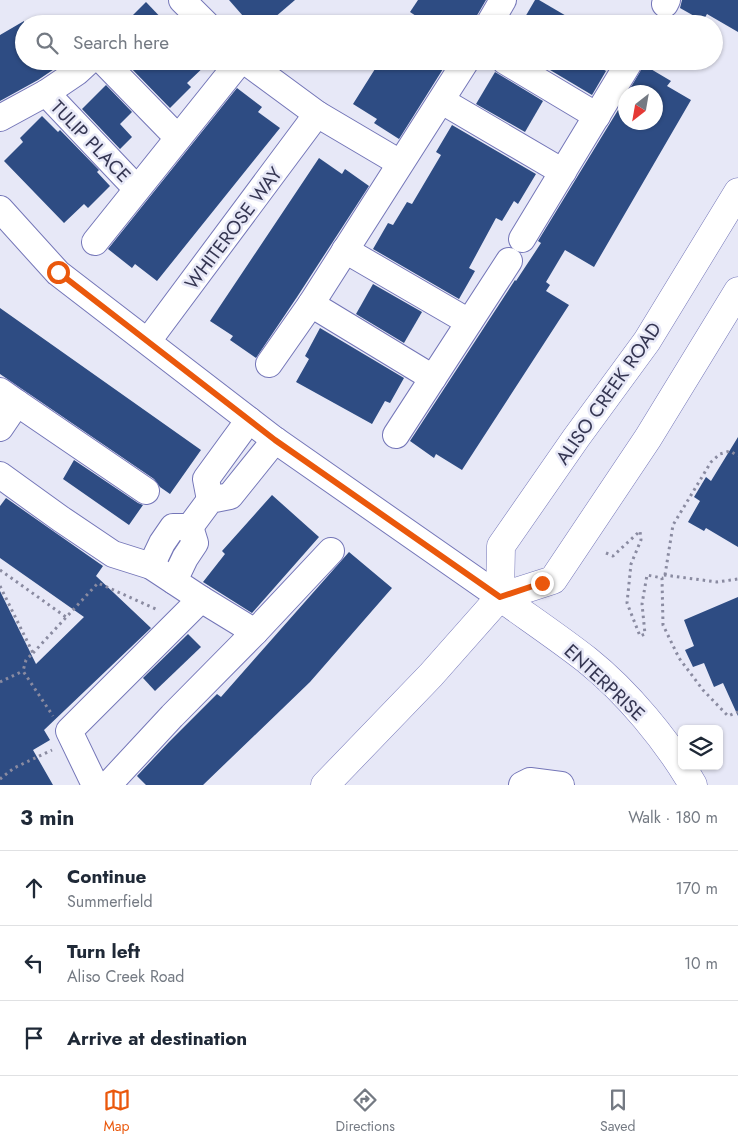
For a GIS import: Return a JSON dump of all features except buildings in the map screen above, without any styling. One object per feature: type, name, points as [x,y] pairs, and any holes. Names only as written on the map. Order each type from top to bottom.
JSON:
[{"type":"main road","name":"ALISO CREEK ROAD","points":[[500,597],[501,546],[576,438],[647,341],[738,192]]},
{"type":"main road","points":[[325,785],[431,675],[500,597],[553,580],[648,438],[738,291]]},
{"type":"main road","name":"ENTERPRISE","points":[[500,597],[588,661],[625,696],[659,736],[693,785]]},
{"type":"street","points":[[182,0],[197,15]]},
{"type":"street","points":[[494,15],[503,0]]},
{"type":"street","name":"TULIP PLACE","points":[[0,118],[46,93],[79,70]]},
{"type":"street","points":[[112,70],[178,138]]},
{"type":"street","name":"TULIP PLACE","points":[[95,242],[233,70]]},
{"type":"street","points":[[257,70],[317,114],[400,163]]},
{"type":"street","points":[[268,364],[311,304],[461,70]]},
{"type":"street","points":[[520,70],[596,116]]},
{"type":"street","points":[[522,239],[624,70]]},
{"type":"street","name":"TULIP PLACE","points":[[46,93],[137,189]]},
{"type":"street","points":[[442,101],[563,172]]},
{"type":"street","name":"WHITEROSE WAY","points":[[148,341],[317,114]]},
{"type":"street","points":[[0,208],[58,272],[275,440],[500,597]]},
{"type":"street","points":[[345,250],[470,322]]},
{"type":"street","points":[[396,435],[509,261]]},
{"type":"street","points":[[311,304],[433,378]]},
{"type":"street","points":[[0,428],[8,397],[146,492]]},
{"type":"street","points":[[210,500],[206,480],[249,420]]},
{"type":"street","points":[[190,527],[210,500],[230,496],[275,440]]},
{"type":"street","points":[[0,475],[60,520],[113,554],[152,566],[255,632]]},
{"type":"street","points":[[152,566],[162,543],[173,527],[190,527]]},
{"type":"street","points":[[174,581],[195,543],[190,527]]},
{"type":"street","points":[[108,785],[172,716],[255,632],[330,550]]},
{"type":"street","points":[[95,785],[71,736],[201,599]]},
{"type":"street","points":[[522,785],[530,781],[561,785]]},
{"type":"path","points":[[738,456],[730,451],[720,454],[710,462],[673,526],[664,576],[663,625],[679,658],[703,690],[728,716],[738,712]]},
{"type":"path","points":[[606,554],[613,556],[640,531],[641,540],[631,564],[628,603],[640,636],[645,634],[642,604],[647,575],[717,582],[738,579]]},
{"type":"path","points":[[0,570],[66,617]]},
{"type":"path","points":[[0,682],[23,670],[26,660],[98,583],[165,613],[177,623]]},
{"type":"path","points":[[0,586],[33,653]]},
{"type":"path","points":[[0,779],[14,768],[71,736],[57,723],[23,670]]},
{"type":"route","points":[[58,272],[275,440],[450,564],[500,597],[542,583]]}]
